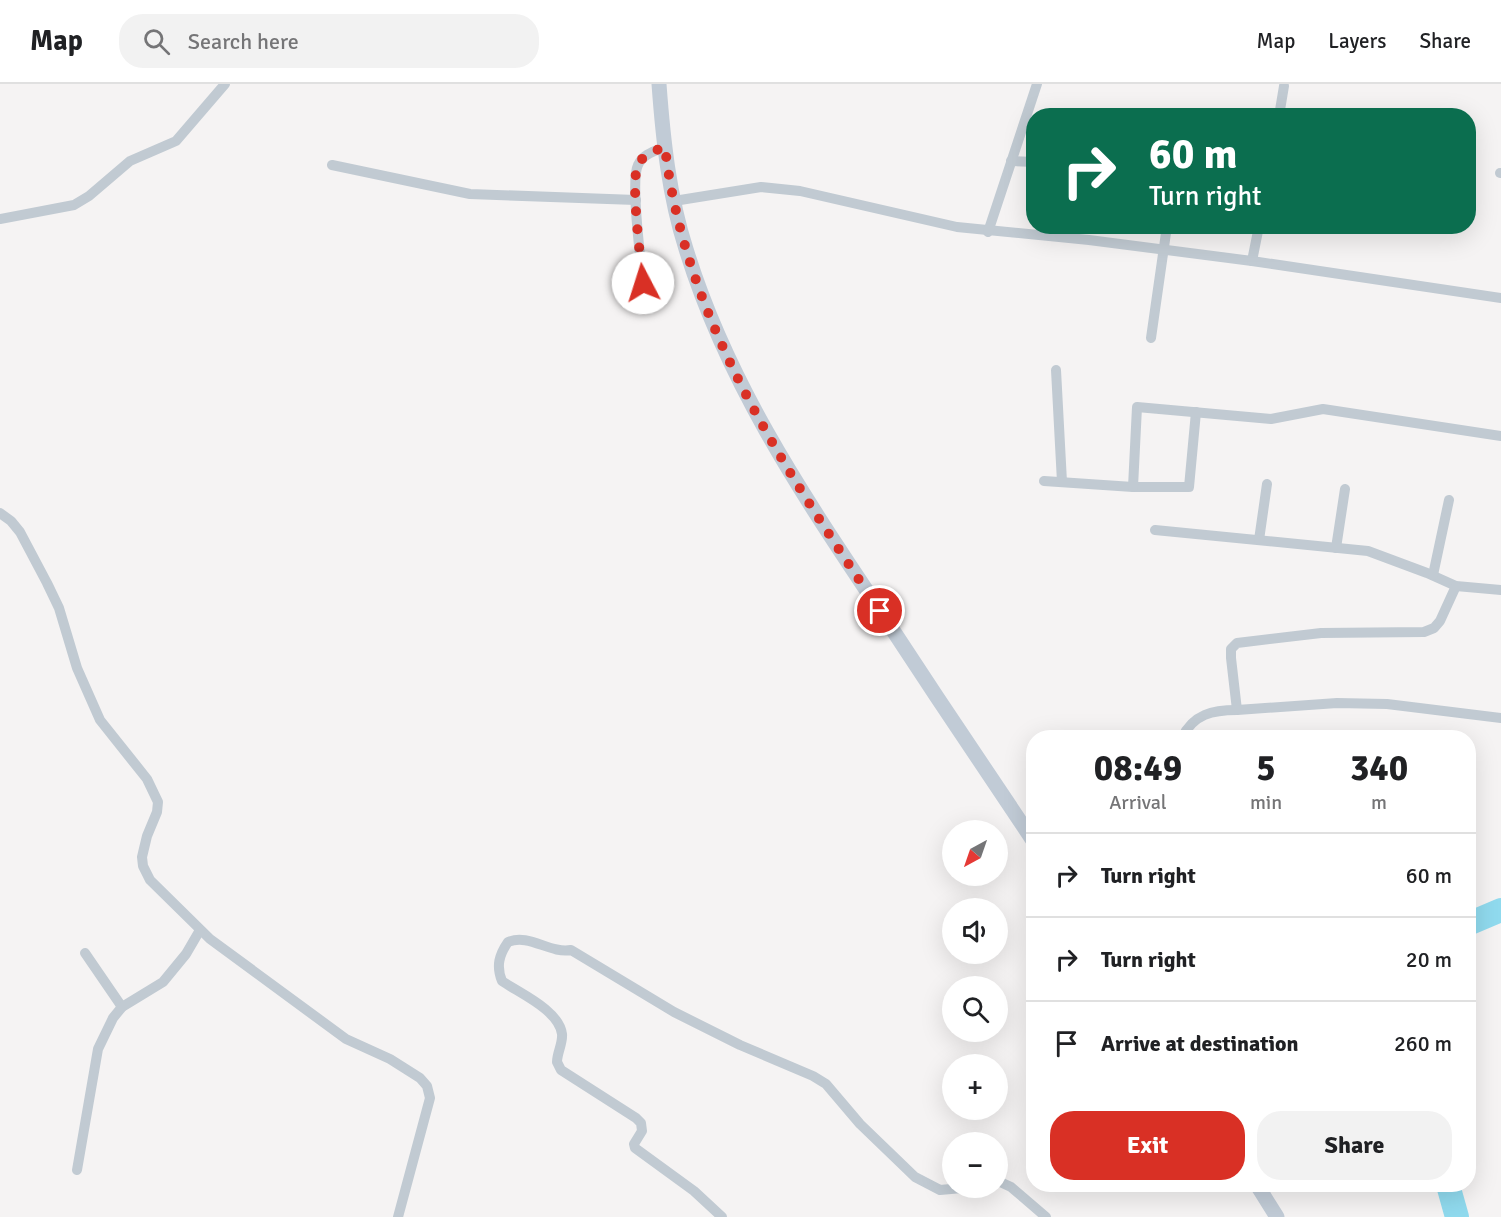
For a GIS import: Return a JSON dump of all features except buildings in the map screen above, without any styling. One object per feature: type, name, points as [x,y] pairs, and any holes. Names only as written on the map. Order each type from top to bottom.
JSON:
[{"type":"main road","points":[[659,84],[665,147],[685,248],[726,355],[765,432],[804,496],[1026,830]]},
{"type":"main road","points":[[1261,1192],[1277,1217]]},
{"type":"street","points":[[0,219],[74,205],[89,196],[130,160],[176,141],[225,84]]},
{"type":"street","points":[[1029,108],[1037,84]]},
{"type":"street","points":[[1280,108],[1284,86]]},
{"type":"street","points":[[988,232],[1026,117]]},
{"type":"street","points":[[643,283],[634,185],[637,166],[644,156],[665,147]]},
{"type":"street","points":[[1011,161],[1026,162]]},
{"type":"street","points":[[332,165],[470,194],[636,200]]},
{"type":"street","points":[[674,201],[761,187],[800,191],[988,232],[1089,240],[1252,261],[1501,298]]},
{"type":"street","points":[[1151,338],[1166,234]]},
{"type":"street","points":[[1252,261],[1257,234]]},
{"type":"street","points":[[1056,370],[1062,482]]},
{"type":"street","points":[[1133,487],[1137,407],[1270,419],[1323,409],[1501,436]]},
{"type":"street","points":[[1044,481],[1133,487],[1189,487],[1196,412]]},
{"type":"street","points":[[1259,540],[1267,484]]},
{"type":"street","points":[[1336,548],[1345,489]]},
{"type":"street","points":[[1432,575],[1449,500]]},
{"type":"street","points":[[0,513],[20,532],[51,591],[59,608],[77,668],[100,720],[147,779],[158,802],[157,812],[147,836],[142,857],[143,866],[150,880],[210,939],[346,1039],[390,1059],[420,1078],[427,1086],[430,1098],[398,1217]]},
{"type":"street","points":[[1155,530],[1368,551],[1456,586],[1501,590]]},
{"type":"street","points":[[1237,710],[1231,649],[1237,643],[1321,633],[1424,632],[1434,628],[1440,621],[1456,586]]},
{"type":"street","points":[[1188,730],[1198,717],[1217,710],[1336,703],[1377,704],[1501,717]]},
{"type":"street","points":[[78,1170],[98,1049],[113,1018],[122,1007],[163,982],[186,954],[200,930]]},
{"type":"street","points":[[722,1217],[694,1191],[635,1148],[634,1144],[642,1131],[641,1123],[636,1118],[561,1070],[557,1062],[562,1035],[560,1028],[542,1007],[502,981],[498,963],[508,942],[521,940],[556,950],[571,950],[674,1012],[740,1045],[813,1076],[826,1084],[860,1124],[915,1178],[942,1190]]},
{"type":"street","points":[[85,953],[122,1007]]},
{"type":"street","points":[[1008,1186],[1046,1217]]},
{"type":"waterway","points":[[1476,921],[1501,910]]},
{"type":"waterway","points":[[1450,1192],[1457,1217]]},
{"type":"route","points":[[643,283],[634,185],[637,166],[644,156],[665,147],[685,248],[726,355],[765,432],[880,611]]}]
